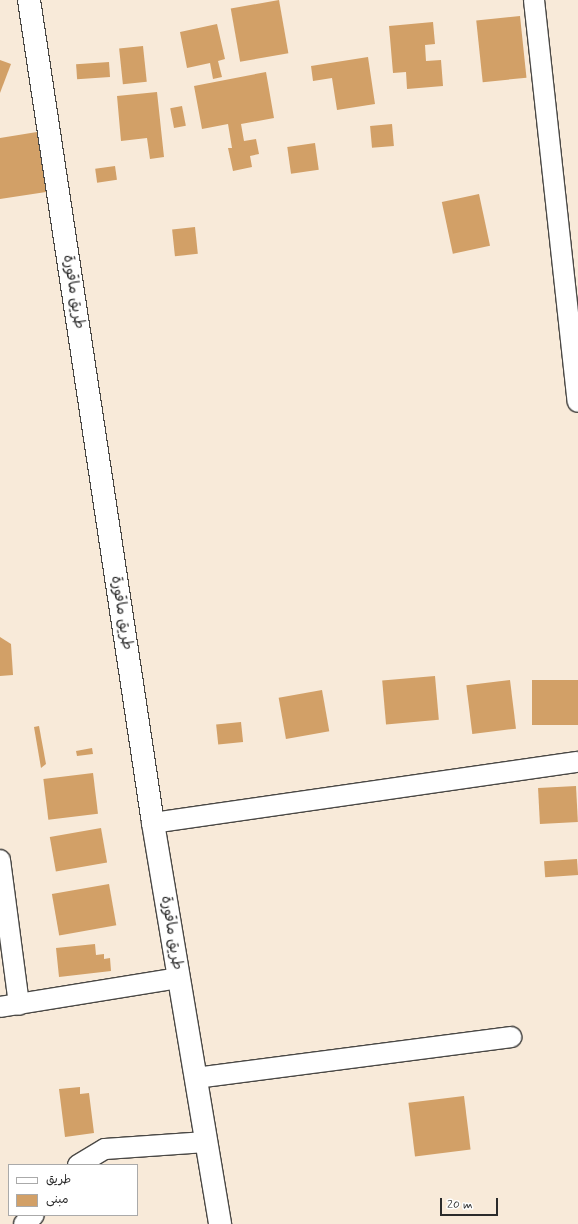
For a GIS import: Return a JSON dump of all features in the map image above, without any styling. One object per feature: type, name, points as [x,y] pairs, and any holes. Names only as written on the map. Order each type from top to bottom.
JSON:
[{"type":"street","name":"طريق ماقورة","points":[[29,0],[153,823],[220,1224]]},
{"type":"street","points":[[534,0],[578,402]]},
{"type":"street","points":[[153,823],[578,762]]},
{"type":"street","points":[[0,860],[19,1005]]},
{"type":"street","points":[[0,1007],[179,978]]},
{"type":"street","points":[[196,1078],[511,1037]]},
{"type":"street","points":[[80,1164],[105,1149],[206,1142]]},
{"type":"street","points":[[24,1224],[33,1216]]},
{"type":"building","points":[[279,0],[288,53],[240,62],[231,9]]},
{"type":"building","points":[[520,16],[526,78],[483,82],[476,21]]},
{"type":"building","points":[[433,22],[435,44],[425,45],[426,61],[441,60],[443,86],[407,89],[406,72],[393,73],[389,26]]},
{"type":"building","points":[[217,24],[225,59],[218,61],[222,77],[213,79],[210,63],[187,68],[180,32]]},
{"type":"building","points":[[143,46],[147,82],[123,84],[119,49]]},
{"type":"building","points":[[368,57],[375,104],[337,110],[332,78],[313,81],[311,66]]},
{"type":"building","points":[[0,60],[11,64],[0,93]]},
{"type":"building","points":[[109,62],[110,77],[77,79],[76,64]]},
{"type":"building","points":[[266,72],[274,118],[241,124],[244,141],[256,139],[259,154],[250,156],[252,167],[233,171],[228,148],[232,148],[228,124],[202,129],[194,86]]},
{"type":"building","points":[[157,92],[164,157],[150,159],[147,138],[121,141],[117,96]]},
{"type":"building","points":[[182,106],[186,126],[174,128],[170,108]]},
{"type":"building","points":[[392,124],[394,146],[372,148],[370,126]]},
{"type":"building","points":[[37,132],[46,192],[0,199],[0,138]]},
{"type":"building","points":[[315,143],[319,170],[291,174],[287,147]]},
{"type":"building","points":[[115,166],[117,180],[97,183],[95,169]]},
{"type":"building","points":[[479,194],[490,246],[453,254],[442,202]]},
{"type":"building","points":[[195,227],[198,254],[175,256],[172,229]]},
{"type":"building","points":[[0,637],[11,644],[13,675],[0,676]]},
{"type":"building","points":[[435,676],[439,720],[386,724],[382,681]]},
{"type":"building","points":[[510,680],[516,729],[472,734],[466,685]]},
{"type":"building","points":[[532,680],[578,680],[578,725],[532,725]]},
{"type":"building","points":[[322,690],[329,731],[286,739],[279,698]]},
{"type":"building","points":[[241,722],[243,742],[218,745],[216,725]]},
{"type":"building","points":[[39,726],[46,764],[41,768],[34,727]]},
{"type":"building","points":[[92,748],[93,754],[77,756],[76,751]]},
{"type":"building","points":[[93,773],[98,814],[48,820],[43,779]]},
{"type":"building","points":[[576,786],[578,822],[540,824],[538,788]]},
{"type":"building","points":[[101,828],[107,862],[56,871],[50,837]]},
{"type":"building","points":[[577,859],[578,875],[545,877],[544,861]]},
{"type":"building","points":[[109,884],[116,925],[59,935],[52,894]]},
{"type":"building","points":[[95,944],[96,955],[104,954],[104,959],[110,958],[111,971],[59,977],[56,948]]},
{"type":"building","points":[[80,1087],[80,1094],[89,1093],[94,1133],[65,1137],[59,1089]]},
{"type":"building","points":[[464,1096],[471,1150],[415,1156],[408,1103]]}]
